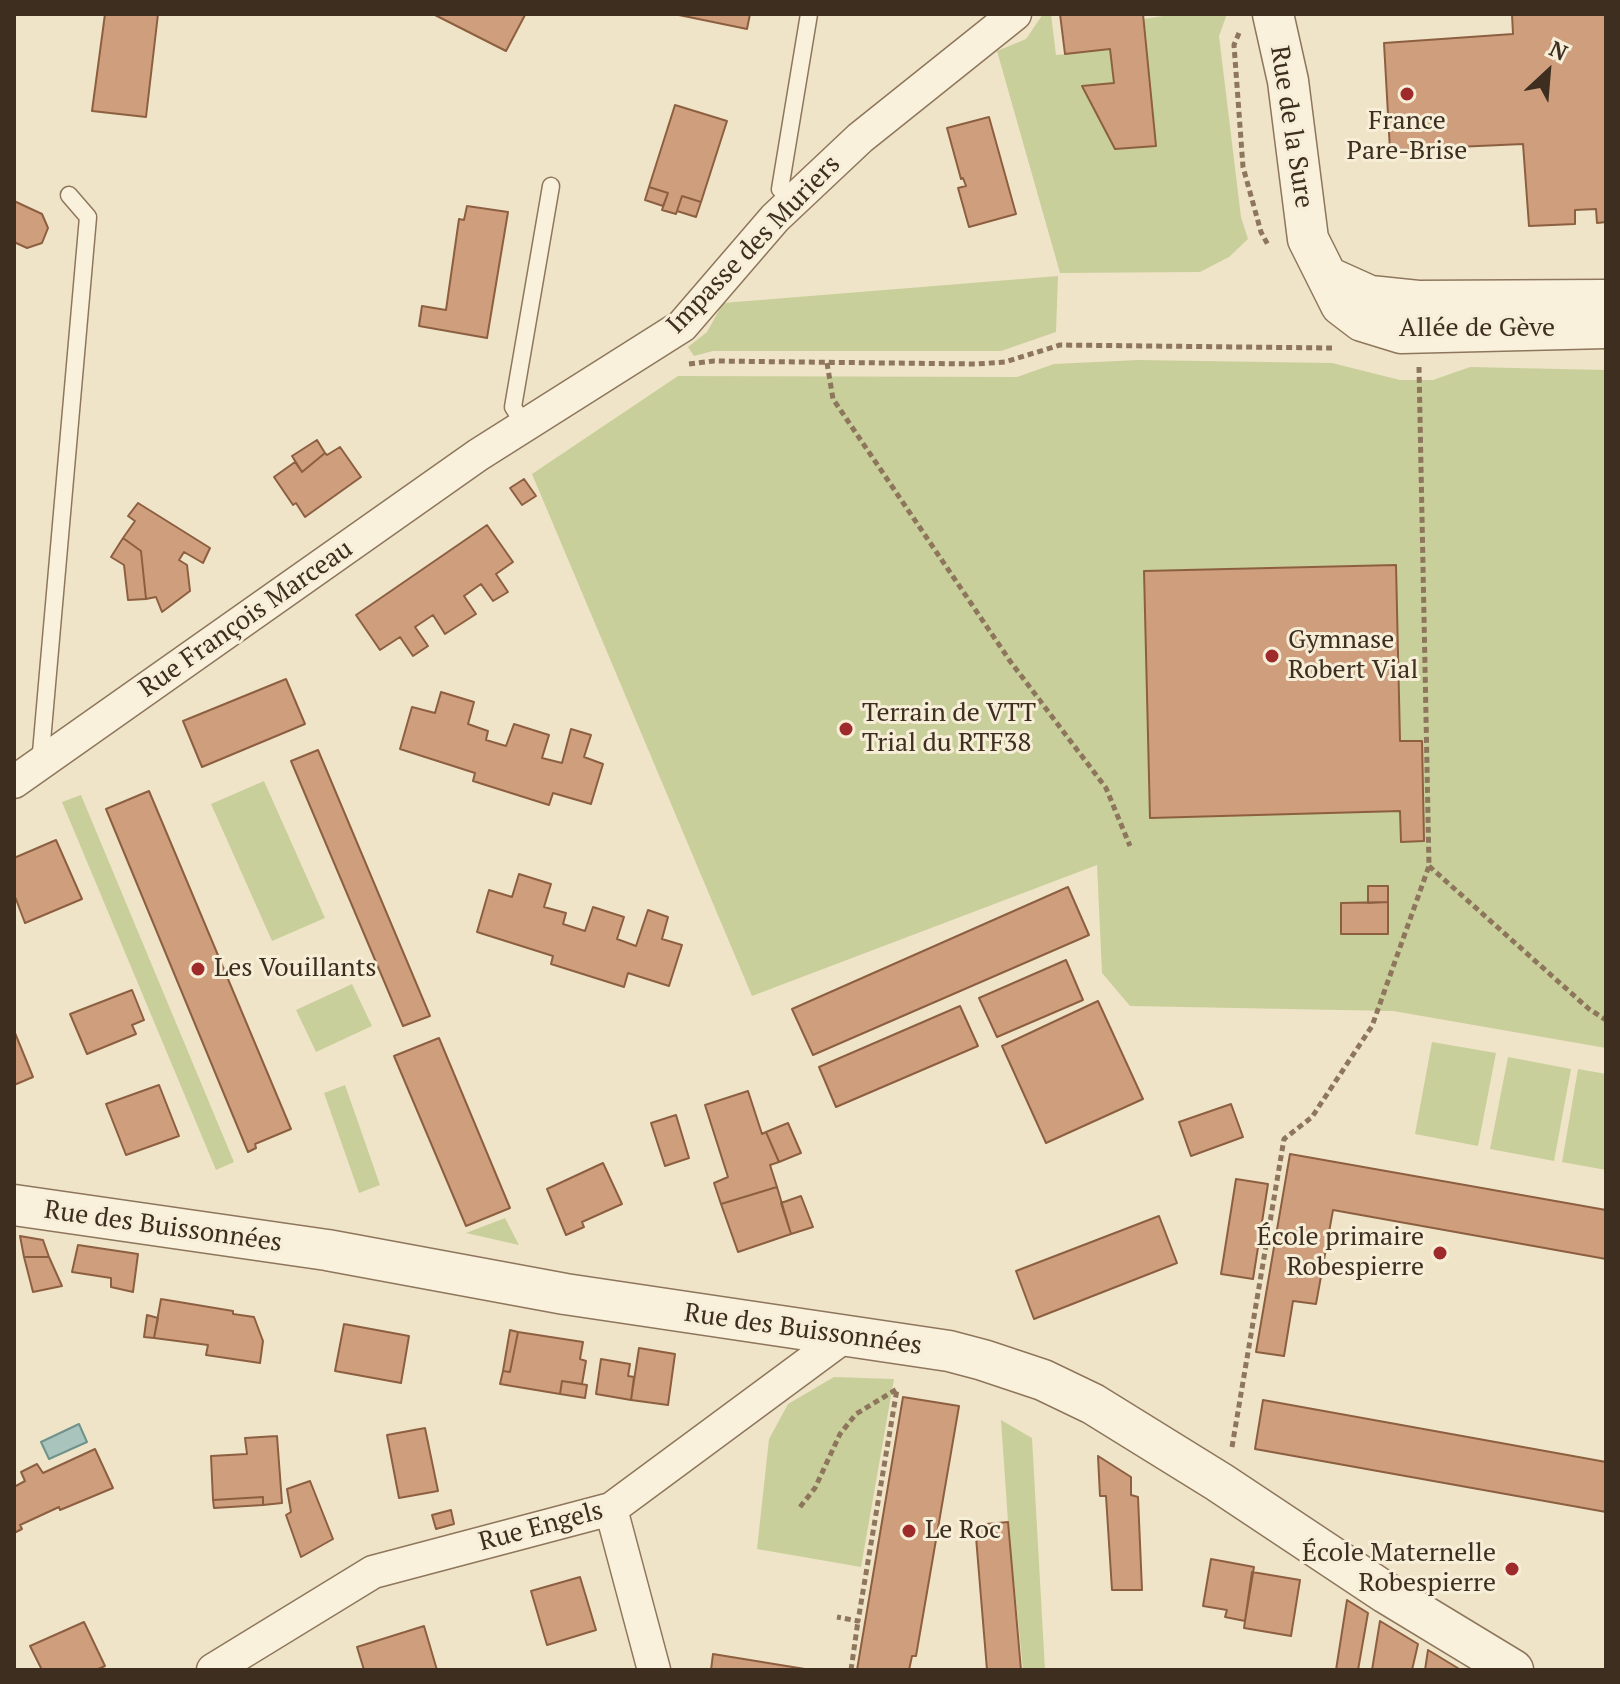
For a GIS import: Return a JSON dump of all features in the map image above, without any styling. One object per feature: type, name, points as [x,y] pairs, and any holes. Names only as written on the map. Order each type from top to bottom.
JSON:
[{"type":"street","name":"Impasse des Muriers","points":[[478,455],[682,326],[775,218],[860,138],[1015,14]]},
{"type":"street","name":"Rue de la Sure","points":[[1273,14],[1288,81],[1308,239]]},
{"type":"street","name":"Allée de Gève","points":[[1308,239],[1341,305],[1362,321],[1401,333],[1606,328]]},
{"type":"street","name":"Allée de Gève","points":[[1324,276],[1370,296],[1418,301],[1606,300]]},
{"type":"street","name":"Rue François Marceau","points":[[14,782],[478,455]]},
{"type":"street","name":"Rue des Buissonnées","points":[[14,1205],[327,1250],[565,1294],[949,1351],[1043,1380],[1093,1404],[1219,1482],[1386,1593],[1513,1670]]},
{"type":"street","name":"Rue Engels","points":[[213,1670],[373,1572],[611,1509],[845,1336]]},
{"type":"street","points":[[611,1509],[654,1670]]},
{"type":"lane","points":[[793,201],[780,189],[809,14]]},
{"type":"lane","points":[[525,426],[513,407],[551,186]]},
{"type":"lane","points":[[40,764],[88,217],[69,195]]},
{"type":"path","points":[[684,364],[714,361],[976,364],[1005,362],[1060,345],[1339,348]]},
{"type":"path","points":[[1219,1482],[1232,1449],[1284,1139],[1312,1117],[1372,1026],[1429,866],[1418,355]]},
{"type":"path","points":[[827,363],[833,399],[1010,661],[1106,788],[1130,846]]},
{"type":"path","points":[[1429,866],[1589,1009],[1606,1020]]},
{"type":"path","points":[[800,1507],[815,1488],[840,1434],[856,1414],[897,1389],[851,1670]]},
{"type":"path","points":[[837,1617],[858,1621]]},
{"type":"green space","points":[[1043,14],[1051,14],[1056,55],[1110,49],[1114,83],[1083,87],[1115,149],[1156,146],[1143,19],[1176,14],[1227,14],[1219,36],[1241,217],[1248,239],[1229,257],[1200,272],[1060,273],[997,51],[1026,39]]},
{"type":"green space","points":[[1058,276],[1056,332],[1001,351],[713,351],[694,356],[688,347],[707,332],[723,303]]},
{"type":"green space","points":[[1138,360],[1332,363],[1400,380],[1433,380],[1470,367],[1606,370],[1606,1048],[1393,1011],[1130,1006],[1102,973],[1097,865],[752,996],[532,474],[678,376],[1017,377],[1054,364]]},
{"type":"green space","points":[[264,781],[325,918],[272,941],[211,804]]},
{"type":"green space","points":[[81,795],[234,1162],[216,1170],[62,802]]},
{"type":"green space","points":[[352,984],[372,1026],[316,1052],[296,1010]]},
{"type":"green space","points":[[1432,1042],[1496,1053],[1478,1146],[1415,1134]]},
{"type":"green space","points":[[1508,1057],[1571,1069],[1554,1161],[1490,1149]]},
{"type":"green space","points":[[1578,1069],[1606,1074],[1606,1170],[1562,1162]]},
{"type":"green space","points":[[345,1085],[380,1185],[359,1193],[324,1093]]},
{"type":"green space","points":[[505,1218],[519,1245],[466,1233]]},
{"type":"green space","points":[[834,1377],[894,1379],[861,1567],[757,1549],[769,1439],[788,1404]]},
{"type":"green space","points":[[1001,1420],[1032,1438],[1045,1670],[1023,1670]]},
{"type":"water","points":[[79,1424],[87,1442],[49,1459],[41,1442]]},
{"type":"building","points":[[105,14],[158,14],[146,117],[92,111]]},
{"type":"building","points":[[433,14],[523,14],[525,15],[506,51]]},
{"type":"building","points":[[674,14],[750,14],[747,29]]},
{"type":"building","points":[[1060,14],[1143,14],[1156,146],[1115,149],[1082,86],[1114,83],[1110,49],[1065,54]]},
{"type":"building","points":[[1512,14],[1606,14],[1606,222],[1597,223],[1596,209],[1575,210],[1575,224],[1529,226],[1523,144],[1390,150],[1384,43],[1513,34]]},
{"type":"building","points":[[675,105],[727,121],[701,202],[682,196],[676,214],[662,210],[668,193],[649,187]]},
{"type":"building","points":[[989,117],[1016,214],[969,227],[958,188],[966,186],[961,179],[947,128]]},
{"type":"building","points":[[649,187],[668,193],[663,206],[645,200]]},
{"type":"building","points":[[682,196],[701,202],[696,217],[677,211]]},
{"type":"building","points":[[14,201],[42,214],[48,228],[42,243],[27,248],[14,242]]},
{"type":"building","points":[[467,206],[508,212],[487,338],[419,326],[422,306],[446,310],[459,219],[464,220]]},
{"type":"building","points":[[317,440],[325,453],[302,472],[292,456]]},
{"type":"building","points":[[340,447],[361,477],[305,517],[274,477],[295,462],[302,472],[325,453],[327,455]]},
{"type":"building","points":[[524,479],[536,496],[522,505],[510,488]]},
{"type":"building","points":[[138,503],[210,548],[203,563],[184,552],[179,560],[187,565],[190,591],[162,612],[156,597],[146,599],[141,551],[123,538],[135,521],[128,516]]},
{"type":"building","points":[[487,525],[513,562],[496,574],[508,592],[493,601],[481,584],[464,596],[476,614],[445,634],[433,615],[415,627],[428,646],[413,656],[400,637],[380,650],[356,615]]},
{"type":"building","points":[[123,538],[141,551],[146,599],[128,600],[124,565],[111,557]]},
{"type":"building","name":"Gymnase Robert Vial","points":[[1396,565],[1400,741],[1422,741],[1424,841],[1401,842],[1400,811],[1150,818],[1144,571]]},
{"type":"building","points":[[286,679],[305,724],[202,767],[183,721]]},
{"type":"building","points":[[441,692],[474,702],[468,724],[488,731],[486,740],[506,746],[514,724],[549,735],[542,758],[562,763],[571,729],[591,735],[584,757],[603,764],[591,804],[553,793],[549,805],[473,781],[475,773],[400,749],[412,707],[435,713]]},
{"type":"building","points":[[318,750],[430,1016],[403,1026],[291,761]]},
{"type":"building","name":"Les Vouillants","points":[[149,791],[291,1129],[255,1144],[256,1148],[248,1152],[106,809]]},
{"type":"building","points":[[56,840],[82,899],[25,923],[14,894],[14,858]]},
{"type":"building","points":[[519,874],[551,884],[544,907],[566,913],[563,924],[585,931],[593,907],[624,917],[617,939],[636,946],[648,910],[668,917],[662,939],[682,945],[669,986],[628,973],[624,987],[551,964],[553,956],[477,932],[489,890],[512,897]]},
{"type":"building","points":[[1368,886],[1388,886],[1388,902],[1368,903]]},
{"type":"building","points":[[1068,887],[1089,935],[813,1055],[792,1009]]},
{"type":"building","points":[[1388,902],[1388,934],[1341,934],[1341,903]]},
{"type":"building","points":[[1066,960],[1083,1000],[997,1037],[979,998]]},
{"type":"building","points":[[132,990],[144,1020],[132,1025],[136,1034],[87,1054],[70,1014]]},
{"type":"building","points":[[1098,1001],[1143,1099],[1046,1143],[1002,1046]]},
{"type":"building","points":[[960,1006],[978,1046],[836,1107],[819,1067]]},
{"type":"building","points":[[14,1034],[33,1077],[14,1085]]},
{"type":"building","name":"Les Vouillants","points":[[439,1038],[510,1208],[466,1226],[394,1056]]},
{"type":"building","points":[[159,1085],[179,1136],[126,1155],[106,1104]]},
{"type":"building","points":[[748,1091],[762,1134],[766,1132],[779,1162],[770,1165],[777,1187],[721,1204],[714,1183],[728,1177],[705,1105]]},
{"type":"building","points":[[1231,1104],[1243,1137],[1191,1156],[1179,1122]]},
{"type":"building","points":[[676,1115],[689,1158],[665,1166],[651,1123]]},
{"type":"building","points":[[788,1123],[801,1153],[779,1162],[766,1132]]},
{"type":"building","points":[[1290,1154],[1606,1210],[1606,1259],[1333,1210],[1316,1304],[1293,1301],[1284,1356],[1256,1352]]},
{"type":"building","points":[[603,1163],[622,1204],[582,1222],[584,1227],[566,1235],[547,1189]]},
{"type":"building","points":[[1236,1179],[1268,1184],[1253,1279],[1221,1274]]},
{"type":"building","points":[[777,1187],[791,1234],[738,1252],[721,1204]]},
{"type":"building","points":[[801,1196],[813,1227],[791,1234],[781,1203]]},
{"type":"building","points":[[1159,1216],[1177,1263],[1034,1319],[1016,1271]]},
{"type":"building","points":[[20,1236],[43,1240],[49,1257],[24,1257]]},
{"type":"building","points":[[78,1245],[138,1254],[133,1292],[111,1287],[111,1278],[72,1272]]},
{"type":"building","points":[[24,1257],[49,1257],[62,1286],[33,1292]]},
{"type":"building","points":[[161,1299],[254,1317],[263,1341],[260,1363],[206,1355],[208,1345],[154,1338]]},
{"type":"building","points":[[147,1315],[158,1318],[154,1338],[144,1337]]},
{"type":"building","points":[[344,1324],[409,1336],[401,1383],[335,1371]]},
{"type":"building","points":[[510,1330],[518,1332],[510,1372],[503,1371]]},
{"type":"building","points":[[518,1332],[583,1342],[580,1359],[586,1361],[582,1384],[562,1381],[560,1394],[500,1384],[503,1371],[510,1372]]},
{"type":"building","points":[[639,1348],[675,1354],[668,1405],[631,1400]]},
{"type":"building","points":[[601,1359],[630,1364],[628,1376],[634,1377],[631,1400],[596,1394]]},
{"type":"building","points":[[562,1381],[587,1385],[585,1398],[560,1394]]},
{"type":"building","name":"Le Roc","points":[[903,1397],[959,1406],[916,1656],[912,1656],[909,1670],[857,1670]]},
{"type":"building","points":[[1263,1400],[1606,1462],[1606,1512],[1255,1449]]},
{"type":"building","points":[[425,1428],[438,1491],[399,1498],[387,1435]]},
{"type":"building","points":[[277,1436],[282,1503],[263,1505],[263,1497],[213,1500],[211,1456],[247,1454],[245,1438]]},
{"type":"building","points":[[95,1449],[113,1488],[60,1510],[59,1507],[20,1525],[22,1529],[14,1533],[14,1487],[25,1481],[21,1472],[37,1464],[43,1473]]},
{"type":"building","points":[[1098,1456],[1131,1477],[1131,1495],[1138,1497],[1142,1590],[1112,1590],[1106,1496],[1100,1496]]},
{"type":"building","points":[[310,1481],[333,1539],[301,1557],[286,1515],[291,1512],[287,1489]]},
{"type":"building","points":[[263,1497],[263,1505],[214,1508],[213,1500]]},
{"type":"building","points":[[451,1510],[454,1524],[436,1529],[432,1515]]},
{"type":"building","points":[[1008,1522],[1021,1670],[987,1670],[975,1525]]},
{"type":"building","points":[[1211,1559],[1254,1567],[1245,1621],[1225,1617],[1227,1610],[1203,1606]]},
{"type":"building","points":[[1252,1572],[1300,1580],[1291,1636],[1244,1628]]},
{"type":"building","points":[[580,1577],[596,1630],[547,1645],[531,1591]]},
{"type":"building","points":[[1347,1600],[1368,1613],[1358,1670],[1336,1670]]},
{"type":"building","points":[[1380,1621],[1418,1644],[1412,1670],[1372,1670]]},
{"type":"building","points":[[84,1622],[105,1666],[96,1670],[42,1670],[30,1646]]},
{"type":"building","points":[[424,1626],[437,1670],[364,1670],[357,1647]]},
{"type":"building","points":[[1428,1650],[1461,1670],[1425,1670]]},
{"type":"building","points":[[713,1654],[811,1670],[711,1670]]},
{"type":"place","name":"France Pare-Brise","points":[[1407,94]]},
{"type":"place","name":"Gymnase Robert Vial","points":[[1272,656]]},
{"type":"place","name":"Terrain de VTT Trial du RTF38","points":[[846,729]]},
{"type":"place","name":"Les Vouillants","points":[[198,969]]},
{"type":"place","name":"École primaire Robespierre","points":[[1440,1253]]},
{"type":"place","name":"Le Roc","points":[[909,1531]]},
{"type":"place","name":"École Maternelle Robespierre","points":[[1512,1569]]}]
